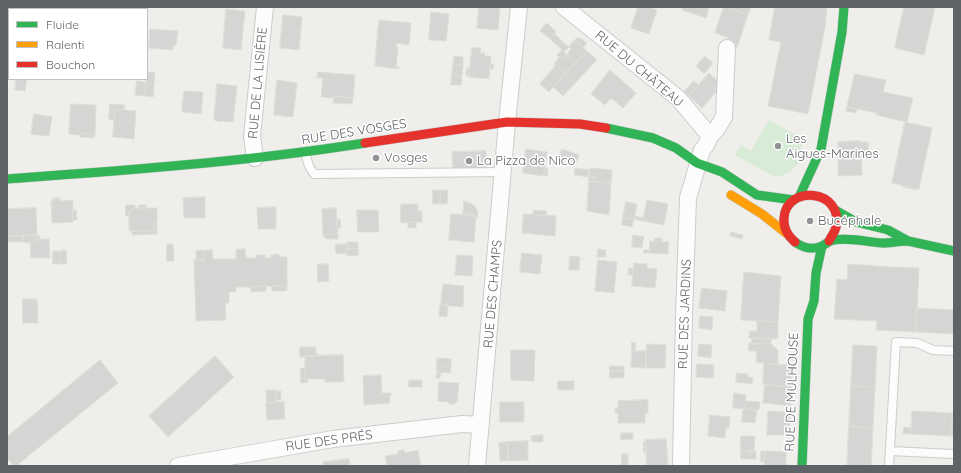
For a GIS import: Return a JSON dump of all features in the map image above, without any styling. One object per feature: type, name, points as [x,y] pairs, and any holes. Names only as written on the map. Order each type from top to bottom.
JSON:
[{"type":"main road","points":[[786,233],[784,218],[789,205],[797,198],[820,149],[842,32],[844,7]]},
{"type":"main road","name":"RUE DES VOSGES","points":[[7,179],[126,170],[305,153],[507,122],[580,124],[619,130],[653,138],[676,148],[701,168],[722,172],[757,195],[797,198],[808,194],[816,195],[824,198],[856,222],[888,230],[908,240],[954,251]]},
{"type":"main road","points":[[820,149],[822,169]]},
{"type":"main road","points":[[725,192],[762,214],[786,233],[791,240],[798,245],[801,258]]},
{"type":"main road","points":[[826,192],[838,218],[834,234],[826,243]]},
{"type":"main road","name":"RUE DES VOSGES","points":[[798,245],[810,248],[826,243],[854,239],[886,243],[908,240]]},
{"type":"main road","name":"RUE DE MULHOUSE","points":[[802,466],[808,319],[814,301],[816,273],[826,243]]},
{"type":"main road","name":"RUE DE MULHOUSE","points":[[803,303],[808,319]]},
{"type":"street","name":"RUE DE LA LISIÈRE","points":[[255,158],[252,136],[265,7]]},
{"type":"street","name":"RUE DES CHAMPS","points":[[477,466],[504,172],[507,122],[519,7]]},
{"type":"street","name":"RUE DU CHÂTEAU","points":[[564,7],[678,98],[710,136]]},
{"type":"street","points":[[701,168],[702,150],[724,117],[727,48]]},
{"type":"street","name":"RUE DES JARDINS","points":[[681,466],[688,198],[701,168]]},
{"type":"street","name":"RUE DES PRÉS","points":[[186,465],[333,439],[462,424],[481,425]]},
{"type":"lane","points":[[305,153],[309,166],[314,174],[504,172]]},
{"type":"lane","points":[[889,466],[896,342],[917,343],[933,350],[954,351]]},
{"type":"lane","points":[[890,451],[954,454]]},
{"type":"green space","points":[[769,120],[803,139],[798,164],[789,173],[781,176],[773,176],[735,155],[741,145],[751,151]]},
{"type":"building","points":[[54,7],[75,7],[75,8]]},
{"type":"building","points":[[479,7],[500,8],[498,30],[477,28]]},
{"type":"building","points":[[638,7],[648,7],[657,10],[649,34],[631,28]]},
{"type":"building","points":[[683,7],[709,7],[706,18],[682,10]]},
{"type":"building","points":[[724,7],[748,14],[738,45],[726,37],[715,33]]},
{"type":"building","points":[[726,7],[751,7],[748,14]]},
{"type":"building","points":[[775,7],[827,7],[825,28],[808,114],[768,106],[781,42],[769,40]]},
{"type":"building","points":[[904,7],[935,7],[924,55],[895,48]]},
{"type":"building","points":[[226,9],[245,11],[241,50],[223,48]]},
{"type":"building","points":[[431,12],[449,14],[446,41],[429,40]]},
{"type":"building","points":[[283,15],[302,17],[299,50],[280,48]]},
{"type":"building","points":[[379,20],[411,23],[409,45],[396,43],[396,47],[398,47],[396,67],[399,67],[399,69],[375,66]]},
{"type":"building","points":[[547,23],[556,32],[550,39],[540,31]]},
{"type":"building","points":[[150,29],[178,31],[176,46],[173,46],[173,50],[149,48]]},
{"type":"building","points":[[555,34],[563,42],[559,47],[550,39]]},
{"type":"building","points":[[580,38],[587,43],[583,48],[575,40]]},
{"type":"building","points":[[575,40],[587,51],[576,63],[567,54],[571,49],[569,47]]},
{"type":"building","points":[[732,41],[738,45],[736,49],[729,47]]},
{"type":"building","points":[[563,42],[569,47],[564,52],[559,47]]},
{"type":"building","points":[[472,48],[481,48],[480,53],[485,53],[484,56],[491,56],[489,79],[469,77]]},
{"type":"building","points":[[562,50],[566,54],[562,59],[557,55]]},
{"type":"building","points":[[587,51],[597,60],[575,83],[565,74]]},
{"type":"building","points":[[567,54],[576,63],[565,74],[554,64],[559,57],[562,59]]},
{"type":"building","points":[[454,56],[463,57],[463,65],[453,64]]},
{"type":"building","points":[[705,56],[713,63],[704,74],[696,66]]},
{"type":"building","points":[[453,64],[463,65],[462,76],[452,75]]},
{"type":"building","points":[[490,64],[494,64],[493,69],[490,69]]},
{"type":"building","points":[[556,65],[565,74],[562,78],[553,69]]},
{"type":"building","points":[[467,68],[470,69],[469,76],[466,75]]},
{"type":"building","points":[[553,69],[562,78],[553,87],[544,79]]},
{"type":"building","points":[[610,70],[636,93],[623,108],[611,98],[605,105],[591,94]]},
{"type":"building","points":[[148,72],[155,73],[153,97],[145,96]]},
{"type":"building","points":[[318,72],[355,75],[353,98],[335,96],[334,98],[321,97],[323,78],[317,78]]},
{"type":"building","points":[[709,73],[720,83],[715,89],[704,79]]},
{"type":"building","points":[[565,74],[575,83],[563,96],[553,87]]},
{"type":"building","points":[[855,74],[886,80],[883,92],[913,98],[907,122],[876,115],[877,113],[847,107]]},
{"type":"building","points":[[452,75],[462,76],[461,85],[451,85]]},
{"type":"building","points":[[544,79],[553,87],[549,92],[540,84]]},
{"type":"building","points":[[704,79],[717,91],[702,108],[689,96]]},
{"type":"building","points":[[16,80],[27,80],[25,91],[15,90]]},
{"type":"building","points":[[277,80],[297,83],[293,117],[274,115]]},
{"type":"building","points":[[137,81],[146,82],[145,96],[135,95]]},
{"type":"building","points":[[694,81],[699,85],[689,96],[684,92]]},
{"type":"building","points":[[217,84],[237,86],[233,122],[221,122],[214,120]]},
{"type":"building","points":[[184,91],[203,92],[201,114],[182,112]]},
{"type":"building","points":[[335,96],[353,98],[352,104],[333,103]]},
{"type":"building","points":[[71,104],[96,105],[95,134],[69,134]]},
{"type":"building","points":[[110,104],[125,105],[124,110],[115,109],[114,120],[109,119]]},
{"type":"building","points":[[847,107],[857,109],[856,113],[846,111]]},
{"type":"building","points":[[115,109],[136,111],[134,139],[113,137]]},
{"type":"building","points":[[34,114],[52,117],[49,136],[31,134]]},
{"type":"building","points":[[905,122],[932,128],[919,189],[892,183]]},
{"type":"building","points":[[81,133],[95,134],[94,138],[80,137]]},
{"type":"building","points":[[861,141],[862,175],[838,176],[838,142]]},
{"type":"building","points":[[861,142],[868,142],[869,158],[862,159]]},
{"type":"building","points":[[526,149],[547,152],[544,176],[523,173]]},
{"type":"building","points":[[562,149],[579,155],[576,163],[559,157]]},
{"type":"building","name":"La Pizza de Nico","points":[[486,151],[486,169],[453,171],[452,152]]},
{"type":"building","points":[[545,168],[548,169],[547,176],[544,176]]},
{"type":"building","points":[[575,168],[589,170],[589,177],[575,175]]},
{"type":"building","points":[[590,168],[612,170],[611,183],[595,182],[595,177],[589,177]]},
{"type":"building","points":[[589,177],[595,177],[595,182],[589,182]]},
{"type":"building","points":[[589,182],[611,183],[609,215],[587,211]]},
{"type":"building","points":[[903,185],[917,188],[917,190],[903,187]]},
{"type":"building","points":[[433,190],[441,190],[440,204],[433,204]]},
{"type":"building","points":[[441,190],[448,190],[447,204],[440,204]]},
{"type":"building","points":[[205,197],[205,218],[184,218],[183,198]]},
{"type":"building","points":[[53,198],[60,198],[60,201],[73,200],[73,222],[52,223],[51,201],[53,201]]},
{"type":"building","points":[[647,200],[668,204],[664,225],[643,221]]},
{"type":"building","points":[[464,201],[475,207],[478,217],[473,216],[473,213],[466,213],[463,215]]},
{"type":"building","points":[[626,202],[637,204],[634,219],[623,218]]},
{"type":"building","points":[[401,204],[418,204],[418,211],[422,211],[422,222],[401,223]]},
{"type":"building","points":[[126,205],[135,205],[133,210],[129,211],[129,216],[126,216]]},
{"type":"building","points":[[139,205],[146,205],[146,208],[139,208]]},
{"type":"building","points":[[276,207],[276,229],[258,229],[257,208]]},
{"type":"building","points":[[36,208],[37,235],[7,236],[7,209]]},
{"type":"building","points":[[135,208],[157,208],[157,223],[154,223],[154,231],[129,231],[129,211]]},
{"type":"building","points":[[336,208],[338,234],[323,235],[322,209]]},
{"type":"building","points":[[73,210],[76,210],[77,220],[73,220]]},
{"type":"building","points":[[357,210],[378,210],[379,232],[358,232]]},
{"type":"building","points":[[534,210],[547,211],[546,216],[533,214]]},
{"type":"building","points":[[466,213],[473,213],[473,216],[465,215]]},
{"type":"building","points":[[451,214],[476,216],[474,242],[449,240]]},
{"type":"building","points":[[524,214],[556,216],[555,236],[522,233]]},
{"type":"building","points":[[634,216],[644,218],[643,221],[634,219]]},
{"type":"building","points":[[623,218],[634,219],[632,227],[622,225]]},
{"type":"building","points":[[340,219],[341,228],[337,228],[337,220]]},
{"type":"building","points":[[416,222],[416,228],[408,228],[408,223]]},
{"type":"building","points":[[154,223],[157,223],[157,234],[132,235],[132,231],[154,231]]},
{"type":"building","points":[[731,232],[743,235],[742,239],[730,236]]},
{"type":"building","points":[[338,234],[338,239],[326,239],[326,237],[323,237],[323,235]]},
{"type":"building","points":[[37,235],[37,242],[23,243],[23,236]]},
{"type":"building","points":[[633,235],[644,237],[642,248],[632,247]]},
{"type":"building","points":[[7,236],[23,236],[23,242],[7,242]]},
{"type":"building","points":[[40,236],[40,239],[49,239],[50,258],[31,258],[30,242],[37,242],[37,237]]},
{"type":"building","points":[[655,238],[662,238],[662,242],[655,241]]},
{"type":"building","points":[[650,241],[669,242],[668,254],[650,253]]},
{"type":"building","points":[[347,242],[358,242],[358,249],[347,249]]},
{"type":"building","points":[[167,244],[173,244],[174,261],[167,261]]},
{"type":"building","points":[[347,244],[347,253],[336,254],[335,245]]},
{"type":"building","points":[[245,249],[246,258],[256,258],[256,255],[265,255],[265,258],[271,258],[271,255],[279,254],[279,257],[287,257],[287,290],[286,286],[251,287],[251,292],[250,287],[236,287],[236,292],[229,292],[229,303],[225,303],[226,320],[196,321],[194,260],[204,260],[203,251],[212,250],[213,259],[236,259],[236,250]]},
{"type":"building","points":[[347,249],[358,249],[359,255],[347,256]]},
{"type":"building","points":[[598,249],[606,250],[605,257],[597,257]]},
{"type":"building","points":[[66,250],[67,263],[61,264],[60,251]]},
{"type":"building","points":[[212,250],[203,251],[204,260],[196,260],[196,251]]},
{"type":"building","points":[[644,250],[650,250],[650,253],[644,253]]},
{"type":"building","points":[[53,251],[60,251],[61,264],[53,264]]},
{"type":"building","points":[[522,253],[542,255],[540,274],[520,272]]},
{"type":"building","points":[[457,255],[473,256],[472,276],[455,275]]},
{"type":"building","points":[[570,256],[580,257],[579,270],[569,270]]},
{"type":"building","points":[[598,260],[617,262],[614,293],[595,291]]},
{"type":"building","points":[[634,263],[647,264],[647,268],[657,269],[655,288],[632,286]]},
{"type":"building","points":[[328,264],[329,281],[318,282],[317,265]]},
{"type":"building","points":[[848,264],[919,268],[916,332],[876,330],[877,321],[834,319],[837,279],[847,280]]},
{"type":"building","points":[[629,268],[633,268],[633,275],[628,275]]},
{"type":"building","points":[[744,272],[781,276],[778,322],[741,320]]},
{"type":"building","points":[[443,284],[464,286],[463,307],[441,305]]},
{"type":"building","points":[[266,286],[266,291],[251,292],[251,287]]},
{"type":"building","points":[[272,286],[286,286],[286,291],[272,291]]},
{"type":"building","points":[[702,288],[727,291],[725,311],[699,308]]},
{"type":"building","points":[[23,299],[37,299],[38,323],[23,323]]},
{"type":"building","points":[[440,305],[448,305],[447,317],[439,316]]},
{"type":"building","points":[[917,308],[954,310],[954,334],[916,332]]},
{"type":"building","points":[[700,316],[713,317],[712,330],[699,328]]},
{"type":"building","points":[[757,321],[778,322],[778,337],[776,339],[749,338],[750,331],[757,331]]},
{"type":"building","points":[[752,338],[771,339],[771,344],[752,344]]},
{"type":"building","points":[[632,342],[636,343],[635,351],[632,351]]},
{"type":"building","points":[[749,343],[771,344],[778,350],[778,365],[756,362],[757,351],[749,351]]},
{"type":"building","points":[[647,344],[666,345],[665,368],[646,368]]},
{"type":"building","points":[[699,344],[712,345],[711,358],[698,356]]},
{"type":"building","points":[[853,345],[877,346],[875,387],[851,386]]},
{"type":"building","points":[[300,347],[316,347],[316,354],[318,354],[318,356],[300,357]]},
{"type":"building","points":[[511,350],[535,350],[534,381],[511,380]]},
{"type":"building","points":[[632,351],[646,351],[646,368],[631,367]]},
{"type":"building","points":[[343,355],[344,382],[325,382],[325,379],[305,379],[305,356]]},
{"type":"building","points":[[215,356],[234,377],[168,437],[149,416]]},
{"type":"building","points":[[437,358],[451,359],[451,367],[437,366]]},
{"type":"building","points":[[100,360],[118,383],[16,466],[14,466],[7,458],[7,437]]},
{"type":"building","points":[[764,363],[792,365],[791,387],[763,384]]},
{"type":"building","points":[[697,364],[714,365],[713,378],[696,377]]},
{"type":"building","points":[[437,366],[451,367],[450,373],[437,372]]},
{"type":"building","points":[[610,366],[624,366],[624,371],[610,371]]},
{"type":"building","points":[[301,368],[305,368],[305,379],[308,379],[308,382],[301,383]]},
{"type":"building","points":[[610,371],[624,371],[624,378],[610,378]]},
{"type":"building","points":[[437,372],[441,372],[440,378],[436,378]]},
{"type":"building","points":[[737,373],[748,374],[748,377],[753,378],[752,384],[736,382]]},
{"type":"building","points":[[381,375],[382,393],[391,393],[391,396],[389,396],[390,403],[364,405],[363,376]]},
{"type":"building","points":[[409,380],[422,380],[422,387],[409,387]]},
{"type":"building","points":[[558,381],[574,381],[574,390],[558,390]]},
{"type":"building","points":[[439,382],[459,383],[457,402],[455,402],[455,404],[438,401]]},
{"type":"building","points":[[765,385],[791,387],[791,406],[763,403]]},
{"type":"building","points":[[851,386],[875,387],[873,428],[849,426]]},
{"type":"building","points":[[266,390],[276,390],[276,403],[267,403]]},
{"type":"building","points":[[276,391],[281,391],[281,400],[276,400]]},
{"type":"building","points":[[734,393],[746,395],[745,409],[733,408]]},
{"type":"building","points":[[648,400],[648,413],[645,413],[645,423],[618,423],[618,413],[615,413],[615,408],[618,408],[618,401]]},
{"type":"building","points":[[746,401],[760,402],[759,410],[745,409]]},
{"type":"building","points":[[284,402],[285,419],[267,420],[266,403]]},
{"type":"building","points":[[500,402],[524,402],[524,422],[500,422]]},
{"type":"building","points":[[743,409],[757,410],[755,423],[742,422]]},
{"type":"building","points":[[768,411],[790,412],[790,435],[767,435]]},
{"type":"building","points":[[912,411],[953,413],[951,436],[911,434]]},
{"type":"building","points":[[953,413],[954,436],[951,436]]},
{"type":"building","points":[[710,415],[730,417],[729,428],[726,428],[725,438],[708,436]]},
{"type":"building","points":[[849,426],[873,428],[871,466],[847,466]]},
{"type":"building","points":[[904,427],[911,428],[911,434],[903,434]]},
{"type":"building","points":[[621,433],[633,433],[633,439],[621,440]]},
{"type":"building","points":[[543,435],[543,442],[532,442],[531,436]]},
{"type":"building","points":[[741,436],[755,436],[754,451],[741,451]]},
{"type":"building","points":[[666,439],[668,466],[647,466],[645,440]]},
{"type":"building","points":[[528,441],[528,460],[508,461],[508,442]]},
{"type":"building","points":[[646,441],[646,453],[644,453],[643,442]]},
{"type":"building","points":[[508,442],[508,460],[500,461],[499,443]]},
{"type":"building","points":[[404,450],[405,453],[418,450],[421,466],[383,466],[387,465],[385,456],[398,454],[398,451]]},
{"type":"building","points":[[741,451],[750,451],[750,459],[741,459]]},
{"type":"building","points":[[750,451],[756,451],[756,459],[750,459]]},
{"type":"building","points":[[761,451],[765,451],[764,462],[761,462]]},
{"type":"building","points":[[765,451],[786,452],[786,466],[764,466]]},
{"type":"building","points":[[622,454],[628,454],[628,466],[622,466]]},
{"type":"building","points":[[349,459],[350,466],[323,466],[323,462]]},
{"type":"traffic: fast","points":[[799,197],[821,149],[842,32],[844,7]]},
{"type":"traffic: fast","points":[[606,128],[653,138],[676,148],[697,163],[722,172],[757,195],[794,200]]},
{"type":"traffic: fast","points":[[7,179],[141,169],[231,160],[321,150],[365,143]]},
{"type":"traffic: fast","points":[[835,210],[856,222],[888,230],[908,241],[954,251]]},
{"type":"traffic: fast","points":[[795,242],[801,246],[812,248],[822,246],[831,240],[839,239],[883,243],[908,241]]},
{"type":"traffic: fast","points":[[802,466],[808,319],[814,301],[816,273],[822,246]]},
{"type":"traffic: slow","points":[[731,195],[762,214],[786,233]]},
{"type":"traffic: jam","points":[[365,143],[507,122],[580,124],[606,128]]},
{"type":"traffic: jam","points":[[795,242],[785,228],[784,218],[787,207],[794,200],[803,196],[824,198],[832,205],[836,214],[836,227],[829,241]]},
{"type":"place","name":"Les Aigues-Marines","points":[[778,146]]},
{"type":"place","name":"Vosges","points":[[376,158]]},
{"type":"place","name":"La Pizza de Nico","points":[[469,161]]},
{"type":"place","name":"Bucéphale","points":[[810,221]]}]
